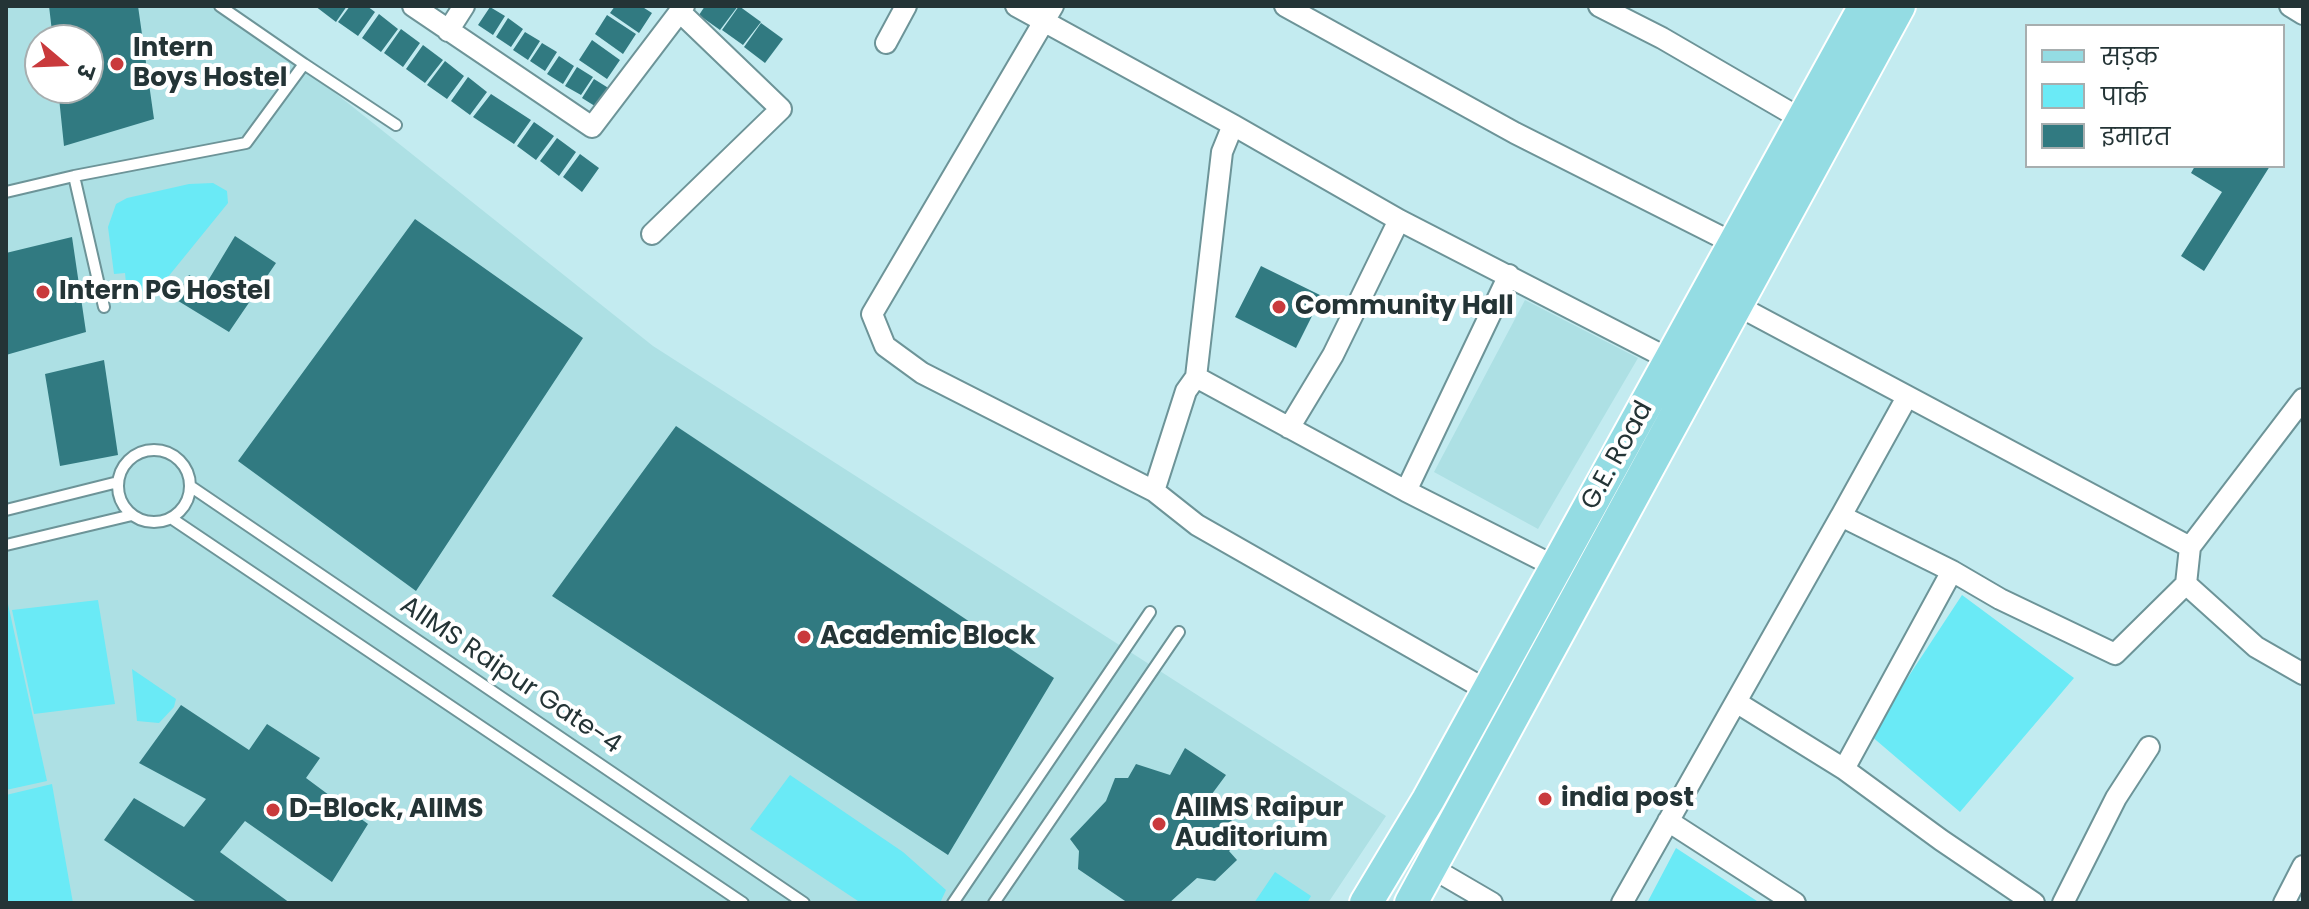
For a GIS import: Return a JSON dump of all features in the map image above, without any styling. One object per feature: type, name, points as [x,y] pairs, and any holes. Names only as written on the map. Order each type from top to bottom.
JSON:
[{"type":"main road","name":"G.E. Road","points":[[1366,903],[1488,691],[1865,6]]},
{"type":"main road","points":[[1411,903],[1899,6]]},
{"type":"street","points":[[413,6],[592,127],[681,8],[781,109],[652,234]]},
{"type":"street","points":[[448,31],[464,6]]},
{"type":"street","points":[[886,43],[906,6]]},
{"type":"street","points":[[1016,6],[1049,14],[1399,220],[1671,360]]},
{"type":"street","points":[[1285,6],[1515,133],[1735,244]]},
{"type":"street","points":[[1599,6],[1662,38],[1803,120]]},
{"type":"street","points":[[2290,6],[2303,14]]},
{"type":"street","points":[[1049,14],[872,314],[885,346],[922,373],[1154,491],[1197,525],[1488,691]]},
{"type":"street","points":[[1154,491],[1186,391],[1196,377],[1222,152],[1233,125]]},
{"type":"street","points":[[1289,428],[1333,355],[1399,220]]},
{"type":"street","points":[[1406,491],[1509,275]]},
{"type":"street","points":[[1711,289],[1737,307],[2190,547]]},
{"type":"street","points":[[1196,377],[1406,491],[1556,567]]},
{"type":"street","points":[[1622,903],[1907,397]]},
{"type":"street","points":[[1841,516],[1952,571],[2000,599],[2115,654],[2186,584],[2190,547],[2303,399]]},
{"type":"street","points":[[1844,769],[1952,571]]},
{"type":"street","points":[[2186,584],[2256,647],[2303,674]]},
{"type":"street","points":[[1736,702],[1844,769],[2034,903]]},
{"type":"street","points":[[2063,903],[2116,798],[2149,747]]},
{"type":"street","points":[[1668,821],[1795,903]]},
{"type":"street","points":[[2284,903],[2303,866]]},
{"type":"street","points":[[1432,868],[1492,903]]},
{"type":"lane","points":[[220,6],[396,125]]},
{"type":"lane","points":[[6,192],[246,143],[304,64]]},
{"type":"lane","points":[[74,176],[104,307]]},
{"type":"lane","points":[[156,450],[166,452],[182,464],[190,486],[185,505],[171,518],[151,523],[132,515],[120,501],[118,482],[127,462],[135,455],[156,450]]},
{"type":"lane","points":[[6,510],[118,482]]},
{"type":"lane","name":"AIIMS Raipur Gate-4","points":[[190,486],[804,903]]},
{"type":"lane","points":[[6,545],[132,515]]},
{"type":"lane","points":[[171,518],[743,903]]},
{"type":"lane","points":[[953,903],[1150,612]]},
{"type":"lane","points":[[994,903],[1179,632]]},
{"type":"shaded area","points":[[6,6],[226,6],[653,346],[1386,816],[1328,903],[6,903]]},
{"type":"shaded area","points":[[1525,300],[1638,358],[1538,529],[1434,472]]},
{"type":"green space","points":[[213,183],[227,191],[228,203],[159,288],[127,294],[125,273],[114,274],[108,227],[116,204],[127,198],[189,184]]},
{"type":"green space","points":[[6,595],[47,781],[6,790]]},
{"type":"green space","points":[[1962,595],[2074,678],[1960,812],[1870,735]]},
{"type":"green space","points":[[98,600],[115,704],[34,714],[12,610]]},
{"type":"green space","points":[[132,669],[176,699],[174,707],[159,723],[137,721]]},
{"type":"green space","points":[[790,775],[903,852],[946,890],[940,903],[861,903],[750,829]]},
{"type":"green space","points":[[52,784],[73,903],[6,903],[6,795]]},
{"type":"green space","points":[[1676,848],[1760,903],[1647,903]]},
{"type":"green space","points":[[1275,872],[1311,896],[1307,903],[1254,903]]},
{"type":"building","name":"Intern Boys Hostel","points":[[49,6],[138,6],[154,119],[64,146],[60,104],[104,104],[104,24],[51,24]]},
{"type":"building","points":[[315,6],[347,6],[336,22]]},
{"type":"building","points":[[350,6],[367,6],[375,12],[358,36],[338,22]]},
{"type":"building","points":[[615,6],[641,6],[652,13],[639,33],[610,13]]},
{"type":"building","points":[[705,6],[738,6],[720,30],[699,15]]},
{"type":"building","points":[[739,6],[761,22],[743,45],[722,30]]},
{"type":"building","points":[[490,7],[505,16],[493,35],[478,25]]},
{"type":"building","points":[[379,14],[398,29],[381,52],[362,38]]},
{"type":"building","points":[[607,15],[636,34],[623,54],[595,34]]},
{"type":"building","points":[[508,18],[523,29],[511,47],[496,37]]},
{"type":"building","points":[[761,23],[783,39],[765,63],[744,47]]},
{"type":"building","points":[[401,29],[420,43],[403,67],[384,53]]},
{"type":"building","points":[[525,32],[540,41],[528,60],[513,50]]},
{"type":"building","points":[[592,40],[620,60],[607,79],[579,60]]},
{"type":"building","points":[[542,43],[557,52],[545,71],[530,61]]},
{"type":"building","points":[[423,45],[443,60],[425,83],[406,69]]},
{"type":"building","points":[[559,56],[574,66],[563,84],[547,74]]},
{"type":"building","points":[[445,61],[464,76],[447,99],[427,85]]},
{"type":"building","points":[[577,67],[593,77],[581,95],[565,86]]},
{"type":"building","points":[[468,77],[487,92],[470,115],[451,101]]},
{"type":"building","points":[[594,79],[610,89],[598,108],[582,98]]},
{"type":"building","points":[[491,94],[531,120],[514,144],[473,117]]},
{"type":"building","points":[[534,122],[554,136],[536,160],[517,146]]},
{"type":"building","points":[[557,138],[576,152],[559,176],[540,161]]},
{"type":"building","points":[[580,154],[599,168],[582,192],[563,177]]},
{"type":"building","points":[[2194,168],[2269,168],[2204,271],[2181,256],[2222,192],[2191,173]]},
{"type":"building","points":[[415,219],[583,338],[416,591],[238,461]]},
{"type":"building","points":[[235,236],[276,263],[229,332],[175,299],[189,275],[206,284]]},
{"type":"building","name":"Intern PG Hostel","points":[[72,237],[86,332],[6,355],[6,253]]},
{"type":"building","name":"Community Hall","points":[[1261,266],[1322,296],[1296,348],[1235,317]]},
{"type":"building","name":"Intern PG Hostel","points":[[104,360],[118,455],[60,466],[45,374]]},
{"type":"building","name":"Academic Block","points":[[676,426],[1054,678],[948,855],[552,596]]},
{"type":"building","name":"D-Block, AIIMS","points":[[181,705],[249,750],[267,724],[320,758],[306,778],[368,824],[332,882],[245,821],[220,852],[290,903],[198,903],[104,840],[134,798],[184,827],[206,799],[139,763]]},
{"type":"building","name":"AIIMS Raipur Auditorium","points":[[1185,748],[1226,775],[1209,798],[1224,809],[1243,838],[1229,851],[1237,860],[1215,881],[1197,878],[1169,903],[1128,903],[1078,869],[1079,851],[1070,839],[1106,801],[1115,778],[1128,778],[1136,764],[1170,775]]},
{"type":"place","name":"Intern Boys Hostel","points":[[117,64]]},
{"type":"place","name":"Intern PG Hostel","points":[[43,292]]},
{"type":"place","name":"Community Hall","points":[[1279,307]]},
{"type":"place","name":"Academic Block","points":[[804,637]]},
{"type":"place","name":"india post","points":[[1545,799]]},
{"type":"place","name":"D-Block, AIIMS","points":[[273,810]]},
{"type":"place","name":"AIIMS Raipur Auditorium","points":[[1159,824]]}]
